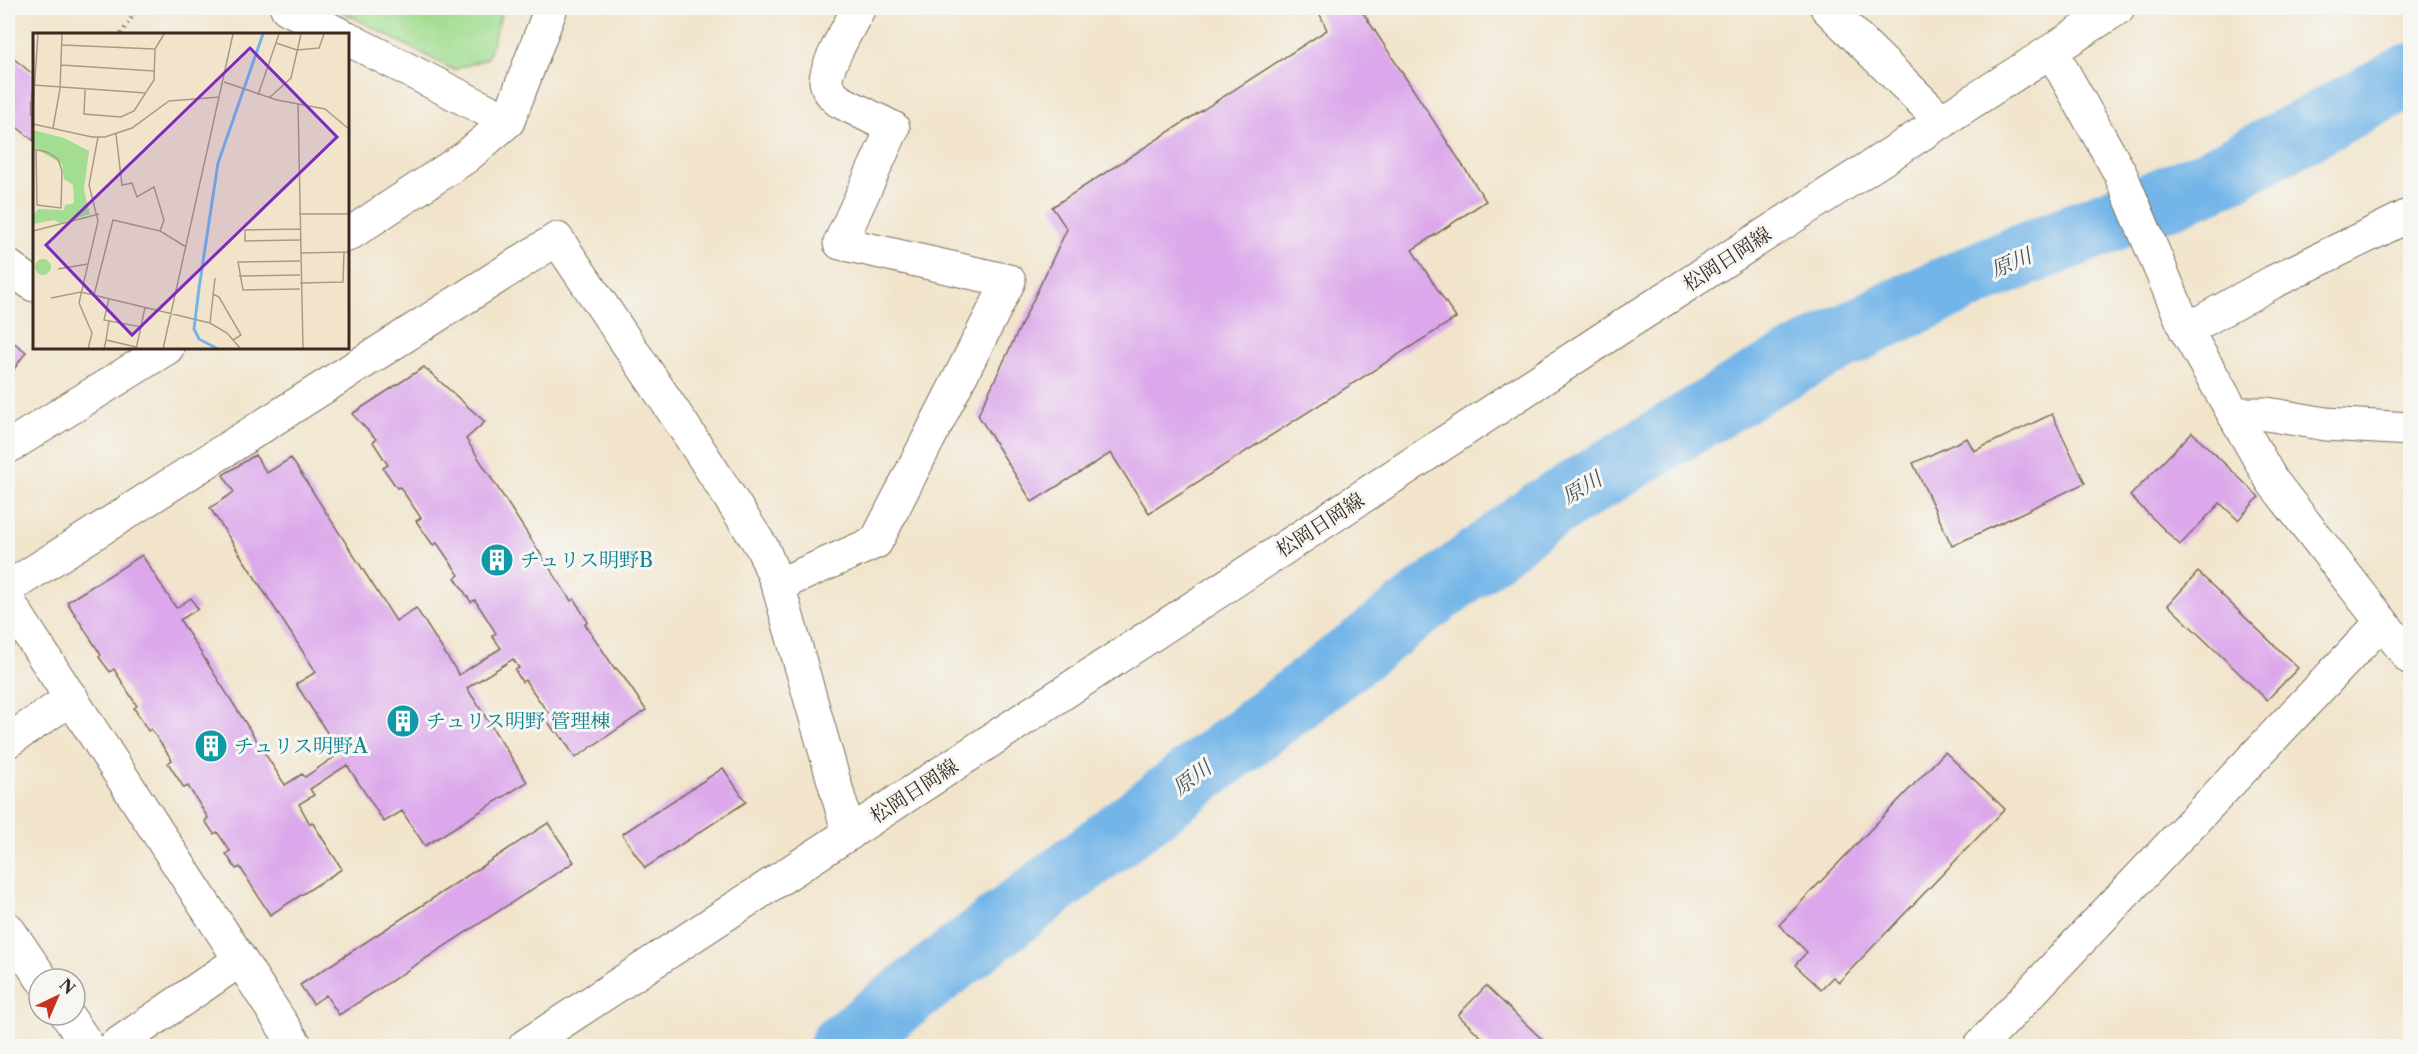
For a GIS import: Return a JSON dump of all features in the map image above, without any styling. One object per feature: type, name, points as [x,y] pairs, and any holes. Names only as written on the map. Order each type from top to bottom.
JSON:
[{"type":"street","points":[[286,8],[337,33]]},
{"type":"street","points":[[350,234],[466,157],[508,121],[551,8]]},
{"type":"street","points":[[778,585],[876,542],[1009,281],[840,243],[893,128],[839,101],[831,94],[826,83],[828,70],[859,8]]},
{"type":"street","points":[[1827,8],[1943,122]]},
{"type":"street","name":"松岡日岡線","points":[[525,1047],[1605,337],[2118,8]]},
{"type":"street","points":[[350,40],[508,121]]},
{"type":"street","points":[[2052,52],[2120,173],[2186,330],[2272,481],[2410,658]]},
{"type":"street","points":[[2186,330],[2273,282],[2410,215]]},
{"type":"street","points":[[8,588],[557,239],[763,549],[778,585],[849,834]]},
{"type":"street","points":[[8,266],[33,284]]},
{"type":"street","points":[[8,447],[146,353]]},
{"type":"street","points":[[2234,414],[2267,414],[2326,424],[2410,429]]},
{"type":"street","points":[[8,601],[296,1047]]},
{"type":"street","points":[[1980,1047],[2382,622]]},
{"type":"street","points":[[8,741],[72,698]]},
{"type":"street","points":[[8,929],[34,967]]},
{"type":"street","points":[[115,1047],[240,960]]},
{"type":"street","points":[[75,1027],[88,1047]]},
{"type":"path","points":[[122,33],[138,8]]},
{"type":"green space","points":[[335,8],[503,8],[488,58],[454,70]]},
{"type":"building","points":[[1317,8],[1360,8],[1486,201],[1412,250],[1456,318],[1149,513],[1111,453],[1032,502],[978,415],[1067,229],[1052,207],[1327,30]]},
{"type":"building","points":[[8,54],[33,74],[33,140],[8,120]]},
{"type":"building","points":[[8,338],[26,352],[8,378]]},
{"type":"building","points":[[424,367],[485,422],[466,439],[571,601],[574,599],[588,622],[585,624],[646,710],[575,758],[563,738],[557,731],[555,732],[544,716],[548,713],[525,680],[522,682],[515,670],[519,668],[513,659],[467,688],[527,782],[425,846],[402,811],[384,822],[347,765],[310,789],[314,795],[299,804],[310,824],[312,822],[342,869],[270,915],[240,867],[236,869],[226,854],[230,851],[217,832],[214,834],[205,821],[208,818],[188,786],[184,788],[168,763],[172,760],[151,729],[148,731],[134,708],[137,706],[114,669],[110,672],[99,657],[101,655],[67,602],[142,555],[176,608],[191,598],[198,609],[180,620],[285,785],[302,774],[305,777],[340,753],[296,684],[316,672],[210,508],[234,492],[223,475],[255,455],[267,473],[291,458],[396,621],[416,608],[459,675],[501,648],[492,636],[496,633],[475,600],[471,602],[455,578],[459,575],[437,543],[433,545],[416,521],[421,518],[400,487],[397,488],[383,468],[388,465],[373,442],[376,439],[352,414]]},
{"type":"building","points":[[2052,414],[2085,483],[1952,546],[1913,463],[1967,438],[1974,451]]},
{"type":"building","points":[[2192,432],[2259,497],[2238,520],[2220,503],[2180,545],[2130,496]]},
{"type":"building","points":[[2198,572],[2298,668],[2267,700],[2168,605]]},
{"type":"building","points":[[1945,752],[2005,809],[1839,982],[1833,977],[1821,989],[1795,965],[1807,952],[1779,925]]},
{"type":"building","points":[[723,768],[746,802],[645,868],[622,834]]},
{"type":"building","points":[[548,823],[574,862],[339,1015],[326,995],[313,1004],[300,985]]},
{"type":"building","points":[[1486,986],[1549,1046],[1491,1046],[1458,1015]]},
{"type":"waterway","name":"原川","points":[[841,1046],[1537,515],[1766,377],[1887,315],[1992,268],[2211,180],[2410,75]]},
{"type":"place","name":"チュリス明野B","points":[[497,560]]},
{"type":"place","name":"チュリス明野 管理棟","points":[[403,721]]},
{"type":"place","name":"チュリス明野A","points":[[211,746]]}]
